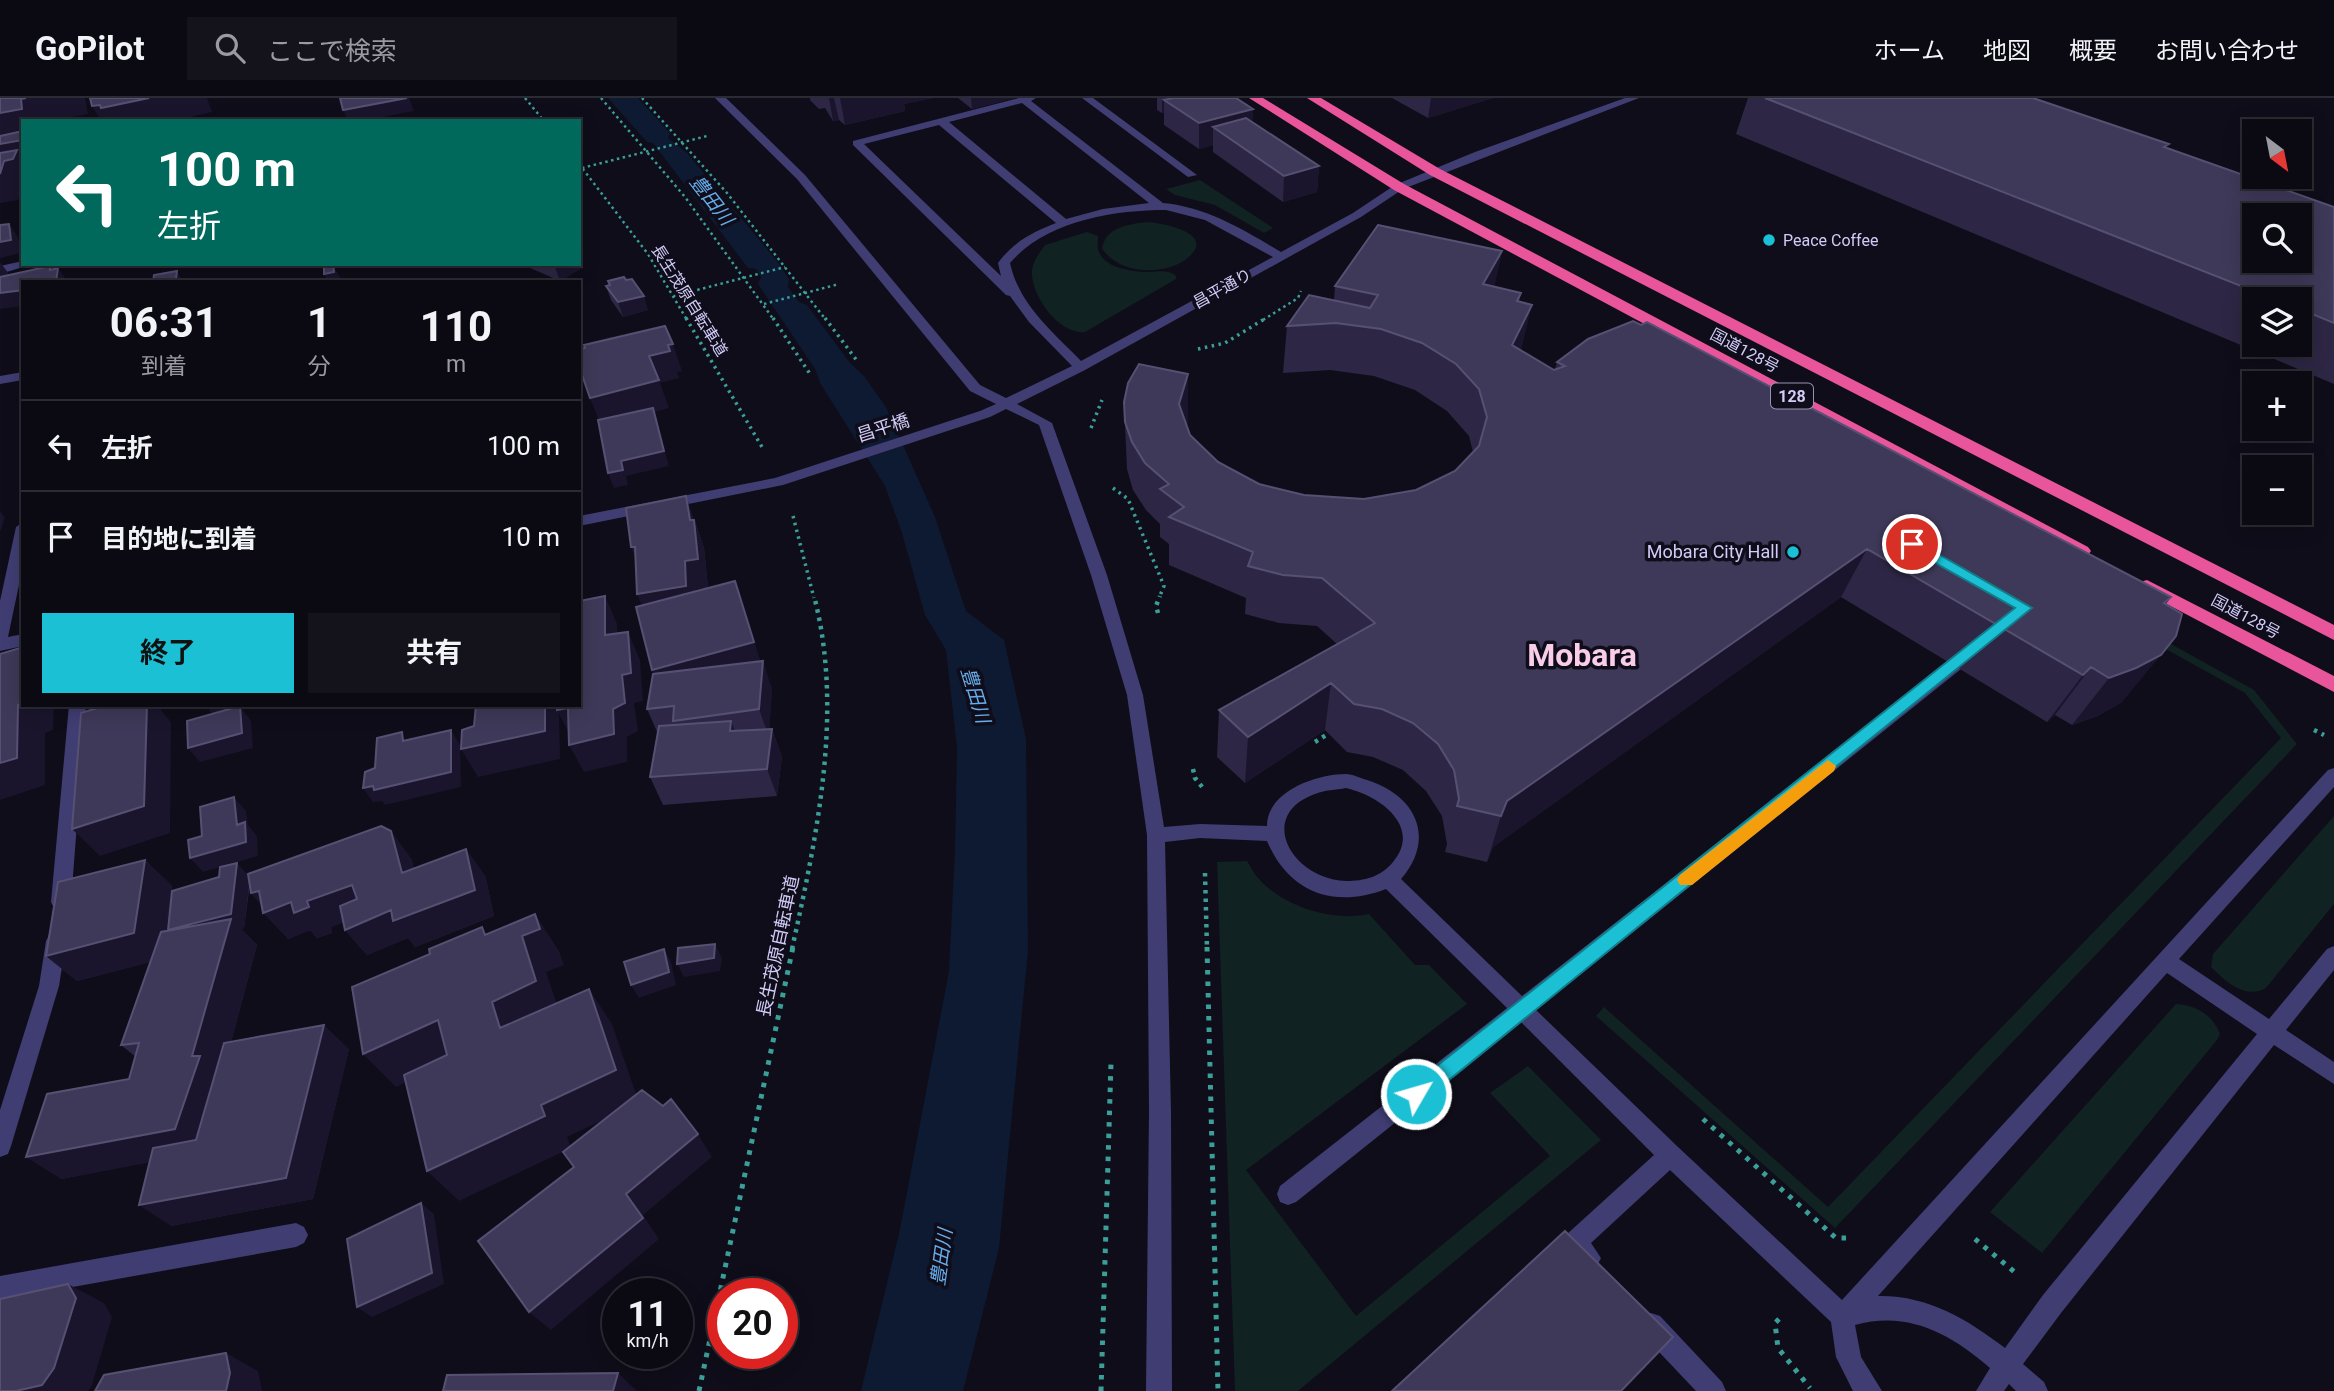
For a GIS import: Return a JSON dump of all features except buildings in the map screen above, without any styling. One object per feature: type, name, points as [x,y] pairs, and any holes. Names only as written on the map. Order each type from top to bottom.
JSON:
[{"type":"highway","name":"国道128号","points":[[1255,98],[1399,187],[2100,560]]},
{"type":"highway","name":"国道128号","points":[[1312,98],[1435,172],[2334,633]]},
{"type":"highway","name":"国道128号","points":[[2137,580],[2334,685]]},
{"type":"street","points":[[720,98],[800,177],[975,388],[1045,423],[1099,575],[1135,695],[1156,835],[1160,1112],[1159,1391]]},
{"type":"street","name":"昌平通り","points":[[1008,405],[1357,215],[1399,187],[1634,98]]},
{"type":"street","points":[[1080,367],[1029,311],[857,143],[1027,99],[1160,206]]},
{"type":"street","points":[[1092,99],[1192,175]]},
{"type":"street","points":[[941,121],[1065,224]]},
{"type":"street","points":[[1029,311],[1005,277],[1004,263],[1029,240],[1065,224],[1114,211],[1160,206],[1181,208],[1209,216],[1280,256]]},
{"type":"street","points":[[0,270],[21,265]]},
{"type":"street","points":[[0,380],[21,376]]},
{"type":"street","name":"昌平橋","points":[[581,521],[747,490],[806,474],[1008,405]]},
{"type":"street","points":[[0,639],[21,537]]},
{"type":"street","points":[[1288,1194],[1987,639]]},
{"type":"street","points":[[0,645],[21,640]]},
{"type":"street","points":[[0,1146],[49,986],[61,907],[78,707]]},
{"type":"street","points":[[1869,1391],[1857,1378],[1849,1359],[1842,1336],[1843,1317],[2334,775]]},
{"type":"street","points":[[1346,780],[1368,786],[1388,797],[1403,812],[1411,830],[1411,848],[1404,865],[1389,879],[1370,887],[1349,890],[1316,883],[1290,866],[1279,851],[1275,834],[1277,816],[1287,800],[1303,788],[1323,782],[1346,780]]},
{"type":"street","points":[[1156,835],[1200,831],[1275,834]]},
{"type":"street","points":[[1389,879],[1670,1155],[1843,1317]]},
{"type":"street","points":[[1989,1391],[2052,1304],[2334,955]]},
{"type":"street","points":[[2164,960],[2334,1074]]},
{"type":"street","points":[[1602,1272],[1574,1242],[1670,1155]]},
{"type":"street","points":[[0,1288],[296,1235]]},
{"type":"street","points":[[1843,1317],[1861,1309],[1879,1308],[1903,1308],[1927,1313],[1969,1334],[2035,1391]]},
{"type":"street","points":[[1639,1312],[1713,1391]]},
{"type":"path","points":[[525,98],[542,119]]},
{"type":"path","points":[[601,98],[650,150],[747,277],[810,374]]},
{"type":"path","points":[[642,98],[684,141],[806,292],[858,362]]},
{"type":"path","points":[[581,166],[684,141]]},
{"type":"path","name":"長生茂原自転車道","points":[[581,166],[648,254],[766,457]]},
{"type":"path","points":[[674,296],[785,267]]},
{"type":"path","points":[[1187,352],[1225,343],[1298,298],[1303,287]]},
{"type":"path","points":[[764,304],[806,292]]},
{"type":"path","points":[[1095,438],[1091,425],[1102,400],[1112,394]]},
{"type":"path","points":[[1111,487],[1128,499],[1164,586],[1156,606],[1159,619]]},
{"type":"path","name":"長生茂原自転車道","points":[[699,1391],[798,923],[822,791],[827,702],[819,616],[789,504]]},
{"type":"path","points":[[1192,765],[1206,880],[1218,1391]]},
{"type":"path","points":[[1195,778],[1200,786],[1210,792]]},
{"type":"path","points":[[1101,1391],[1111,1050]]},
{"type":"path","points":[[1940,1209],[2052,1304]]},
{"type":"shaded area","points":[[1200,180],[1273,228],[1264,233],[1215,205],[1175,195],[1166,189]]},
{"type":"shaded area","points":[[1147,222],[1183,230],[1196,241],[1196,248],[1181,263],[1157,270],[1144,270],[1119,264],[1102,248],[1104,241],[1113,231]]},
{"type":"shaded area","points":[[1087,232],[1098,236],[1099,252],[1114,266],[1136,271],[1166,272],[1176,276],[1176,279],[1085,332],[1065,327],[1048,312],[1041,301],[1032,270],[1045,245]]},
{"type":"shaded area","points":[[1892,489],[2254,690],[2297,744],[1835,1228],[1596,1016],[1604,1007],[1828,1207],[2281,738],[2245,693],[1885,493]]},
{"type":"shaded area","points":[[2334,816],[2334,904],[2266,988],[2251,992],[2236,987],[2211,967],[2213,954]]},
{"type":"shaded area","points":[[1247,861],[1269,889],[1295,904],[1325,914],[1369,914],[1415,965],[1429,965],[1467,1004],[1246,1170],[1356,1316],[1550,1156],[1490,1093],[1528,1066],[1601,1140],[1298,1391],[1235,1391],[1217,862]]},
{"type":"shaded area","points":[[2176,1004],[2190,1006],[2208,1016],[2220,1034],[2217,1040],[2042,1253],[1990,1212]]},
{"type":"water","name":"豊田川","points":[[608,98],[638,98],[670,133],[668,138],[687,153],[777,261],[789,279],[788,287],[799,302],[807,305],[850,363],[864,376],[886,407],[935,517],[966,611],[1004,640],[1026,739],[1028,951],[999,1248],[963,1391],[861,1391],[900,1229],[949,971],[957,748],[946,650],[925,615],[902,533],[885,486],[820,383],[815,369],[758,284],[761,277],[756,269],[748,268],[653,143],[647,142]]},
{"type":"slow traffic","points":[[1686,880],[1828,766]]},
{"type":"place","name":"Peace Coffee","points":[[1769,240]]},
{"type":"place","name":"Mobara City Hall","points":[[1793,552]]},
{"type":"district","name":"Mobara","points":[[1582,655]]},
{"type":"route","points":[[1416,1094],[2025,608],[1912,544]]}]
